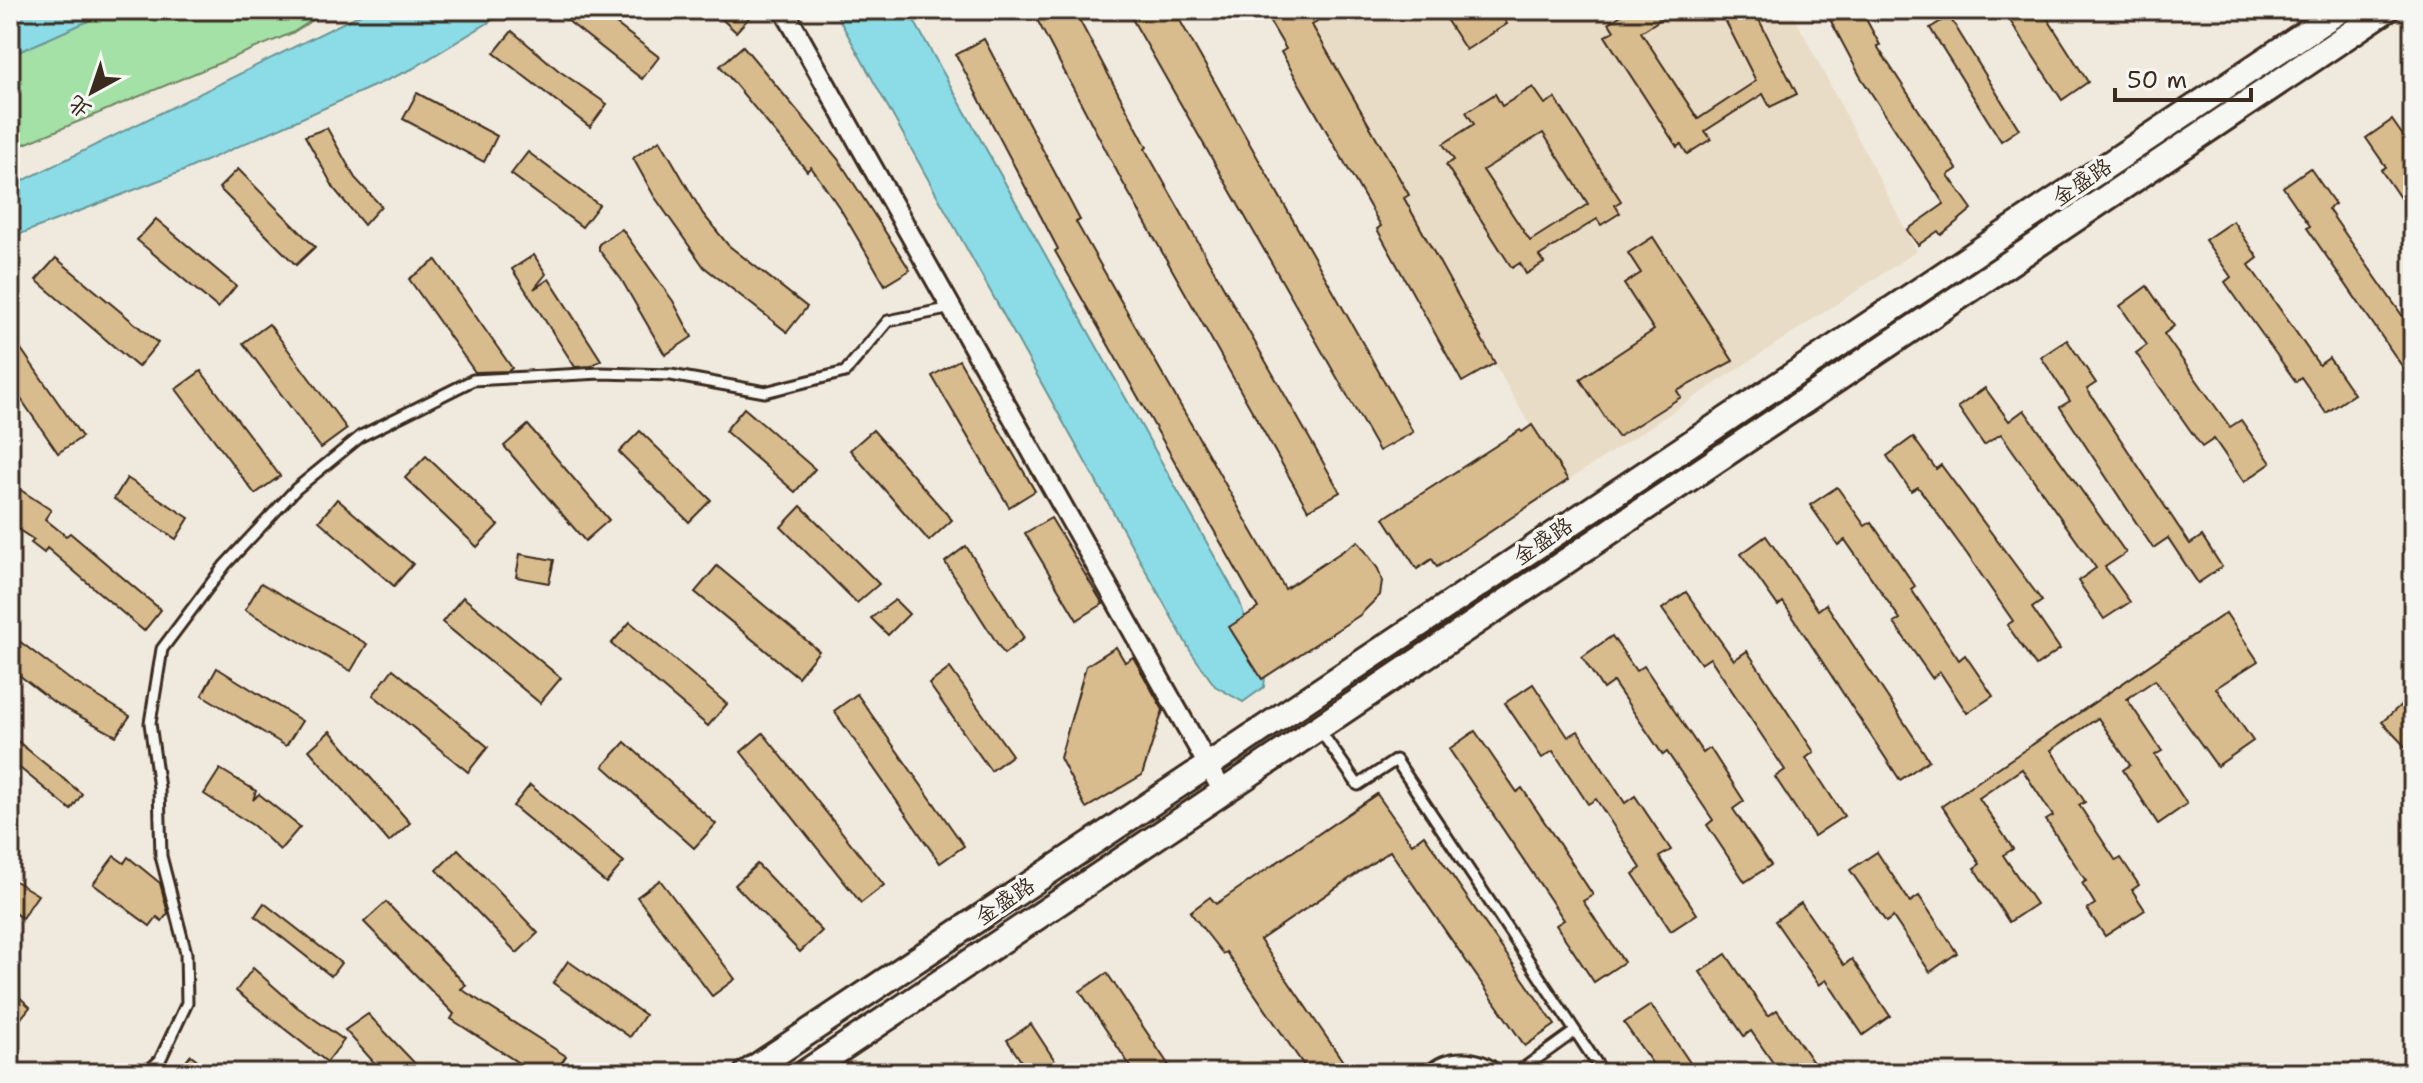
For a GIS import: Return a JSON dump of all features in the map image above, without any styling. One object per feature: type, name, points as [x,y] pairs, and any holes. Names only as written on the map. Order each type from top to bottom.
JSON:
[{"type":"street","points":[[784,10],[1222,790]]},
{"type":"street","name":"金盛路","points":[[747,1073],[2340,10]]},
{"type":"street","name":"金盛路","points":[[805,1073],[2386,10]]},
{"type":"lane","points":[[146,1073],[160,1060],[187,1003],[186,953],[161,856],[159,788],[150,723],[162,649],[225,565],[296,489],[361,436],[473,380],[601,373],[671,375],[765,392],[845,372],[888,321],[952,308]]},
{"type":"lane","points":[[1317,726],[1358,785],[1396,760],[1603,1073]]},
{"type":"lane","points":[[1517,1073],[1574,1032]]},
{"type":"lane","points":[[1427,1073],[1452,1059],[1473,1058],[1500,1073]]},
{"type":"shaded area","points":[[1293,10],[1791,10],[1917,251],[1563,484]]},
{"type":"green space","points":[[77,10],[328,10],[292,33],[10,150],[10,43]]},
{"type":"water","points":[[10,10],[113,10],[10,56]]},
{"type":"water","points":[[369,10],[509,10],[412,69],[183,171],[10,238],[10,187]]},
{"type":"water","points":[[834,10],[908,10],[1239,600],[1265,676],[1264,687],[1243,702],[1215,686],[1191,652]]},
{"type":"building","points":[[554,10],[598,10],[659,57],[642,79]]},
{"type":"building","points":[[712,10],[756,10],[736,32]]},
{"type":"building","points":[[1032,10],[1074,10],[1147,147],[1145,149],[1340,492],[1308,510],[1122,181]]},
{"type":"building","points":[[1127,10],[1174,10],[1413,432],[1379,451]]},
{"type":"building","points":[[1263,10],[1311,10],[1317,22],[1312,25],[1409,195],[1404,198],[1495,363],[1462,382],[1377,229],[1381,226],[1281,52],[1286,49]]},
{"type":"building","points":[[1440,10],[1498,10],[1507,24],[1466,50]]},
{"type":"building","points":[[1629,10],[1675,10],[1641,32],[1698,119],[1756,81],[1720,10],[1754,10],[1797,94],[1770,107],[1763,94],[1705,131],[1711,139],[1687,154],[1681,144],[1677,147],[1605,36],[1614,31],[1609,23]]},
{"type":"building","points":[[1825,10],[1861,10],[1880,45],[1877,46],[1957,169],[1948,175],[1972,209],[1941,235],[1938,231],[1918,245],[1907,230],[1944,204],[1860,76]]},
{"type":"building","points":[[2003,10],[2042,10],[2088,82],[2062,100]]},
{"type":"building","points":[[1949,16],[2019,129],[2001,141],[1930,28]]},
{"type":"building","points":[[512,31],[558,70],[607,104],[590,127],[494,53]]},
{"type":"building","points":[[984,39],[1080,220],[1076,222],[1285,589],[1358,541],[1378,569],[1382,581],[1380,595],[1360,615],[1262,679],[1229,627],[1258,608],[1055,251],[1058,249],[956,55]]},
{"type":"building","points":[[743,46],[838,159],[910,270],[885,285],[841,210],[811,167],[807,171],[720,66]]},
{"type":"building","points":[[1533,87],[1545,104],[1555,98],[1621,201],[1615,205],[1620,213],[1601,225],[1597,219],[1539,256],[1544,263],[1526,274],[1520,263],[1512,268],[1446,165],[1454,160],[1443,144],[1474,124],[1466,112],[1495,94],[1502,106]],"holes":[[[1543,133],[1588,204],[1530,241],[1483,170]]]},
{"type":"building","points":[[417,93],[497,136],[484,162],[403,119]]},
{"type":"building","points":[[2392,120],[2413,150],[2413,217],[2381,170],[2386,167],[2366,138]]},
{"type":"building","points":[[327,128],[355,178],[381,206],[364,225],[335,190],[305,136]]},
{"type":"building","points":[[660,140],[703,214],[728,245],[807,307],[787,332],[704,267],[654,196],[633,158]]},
{"type":"building","points":[[528,152],[599,205],[582,227],[511,174]]},
{"type":"building","points":[[2310,168],[2335,204],[2328,209],[2413,331],[2413,382],[2307,228],[2310,226],[2283,187]]},
{"type":"building","points":[[238,169],[315,247],[296,265],[219,188]]},
{"type":"building","points":[[156,219],[236,286],[218,308],[137,240]]},
{"type":"building","points":[[2233,221],[2258,258],[2249,265],[2319,365],[2329,358],[2354,394],[2326,413],[2301,377],[2296,382],[2225,282],[2231,277],[2205,240]]},
{"type":"building","points":[[622,229],[673,301],[692,337],[665,355],[621,279],[599,250],[599,244]]},
{"type":"building","points":[[1653,237],[1733,361],[1677,391],[1681,397],[1618,437],[1580,379],[1654,330],[1624,284],[1641,273],[1628,253]]},
{"type":"building","points":[[534,255],[546,274],[534,289],[549,279],[601,360],[591,366],[575,367],[512,269]]},
{"type":"building","points":[[56,258],[158,343],[138,367],[36,280]]},
{"type":"building","points":[[436,260],[512,368],[508,371],[475,372],[409,279]]},
{"type":"building","points":[[2147,286],[2174,326],[2164,334],[2230,427],[2241,420],[2271,463],[2244,482],[2214,439],[2202,447],[2136,353],[2147,345],[2120,306]]},
{"type":"building","points":[[269,324],[347,429],[321,448],[243,343]]},
{"type":"building","points":[[10,333],[82,437],[58,453],[10,383]]},
{"type":"building","points":[[2067,340],[2096,383],[2087,389],[2190,544],[2202,536],[2222,567],[2198,583],[2168,538],[2153,548],[2060,407],[2070,401],[2041,357]]},
{"type":"building","points":[[959,360],[1035,491],[1009,507],[932,376]]},
{"type":"building","points":[[201,371],[280,476],[255,494],[176,389]]},
{"type":"building","points":[[1985,388],[2009,421],[2024,410],[2126,553],[2105,567],[2130,602],[2104,619],[2078,581],[2096,568],[2001,434],[1984,445],[1958,407]]},
{"type":"building","points":[[744,408],[815,469],[795,492],[725,431]]},
{"type":"building","points":[[528,425],[609,520],[585,541],[504,446]]},
{"type":"building","points":[[1532,425],[1568,480],[1437,567],[1432,559],[1417,569],[1384,518]]},
{"type":"building","points":[[873,430],[952,520],[929,541],[850,450]]},
{"type":"building","points":[[640,431],[711,500],[689,522],[619,452]]},
{"type":"building","points":[[1913,437],[1936,469],[1941,465],[2042,601],[2032,608],[2060,649],[2036,666],[2007,625],[2013,621],[1967,554],[1918,487],[1911,491],[1887,456]]},
{"type":"building","points":[[426,456],[498,525],[477,547],[405,478]]},
{"type":"building","points":[[127,478],[189,518],[176,539],[114,499]]},
{"type":"building","points":[[10,483],[51,510],[45,519],[66,536],[70,533],[161,610],[144,631],[47,548],[44,553],[31,543],[34,540],[10,524]]},
{"type":"building","points":[[1837,487],[1865,526],[1871,522],[1915,586],[1911,589],[1959,660],[1965,655],[1993,696],[1967,713],[1940,672],[1932,678],[1894,623],[1900,619],[1845,540],[1838,545],[1810,505]]},
{"type":"building","points":[[337,499],[413,564],[394,586],[319,521]]},
{"type":"building","points":[[801,506],[879,584],[857,603],[781,527]]},
{"type":"building","points":[[1051,518],[1103,604],[1077,620],[1025,533]]},
{"type":"building","points":[[1766,536],[1818,610],[1826,604],[1929,760],[1900,780],[1783,602],[1778,606],[1741,554]]},
{"type":"building","points":[[966,546],[1024,638],[1004,654],[945,562]]},
{"type":"building","points":[[520,554],[554,560],[549,583],[516,577]]},
{"type":"building","points":[[717,566],[819,651],[798,677],[695,592]]},
{"type":"building","points":[[261,583],[367,644],[351,671],[245,610]]},
{"type":"building","points":[[1686,592],[1734,660],[1747,651],[1814,752],[1806,758],[1844,816],[1814,836],[1775,777],[1785,770],[1710,658],[1701,664],[1662,609]]},
{"type":"building","points":[[463,597],[561,678],[540,703],[442,622]]},
{"type":"building","points":[[895,600],[909,614],[888,635],[871,618]]},
{"type":"building","points":[[2226,613],[2258,661],[2216,688],[2253,741],[2217,766],[2155,680],[2127,699],[2162,751],[2155,755],[2187,804],[2158,824],[2123,770],[2130,765],[2098,718],[2051,750],[2085,802],[2079,805],[2116,861],[2121,858],[2139,885],[2132,890],[2145,910],[2105,936],[2087,909],[2095,904],[2082,883],[2086,881],[2046,820],[2053,816],[2022,769],[1979,798],[2013,849],[2003,855],[2036,904],[2009,922],[1974,868],[1980,864],[1942,806]]},
{"type":"building","points":[[630,622],[727,704],[708,726],[611,644]]},
{"type":"building","points":[[10,634],[69,679],[130,716],[116,736],[55,703],[10,668]]},
{"type":"building","points":[[1612,636],[1636,671],[1644,666],[1703,753],[1710,748],[1744,801],[1733,809],[1771,865],[1745,882],[1707,825],[1713,820],[1667,752],[1663,755],[1613,682],[1603,689],[1582,657]]},
{"type":"building","points":[[1116,647],[1125,662],[1133,657],[1163,710],[1142,775],[1086,808],[1060,758],[1086,666]]},
{"type":"building","points":[[217,668],[302,721],[286,746],[202,695]]},
{"type":"building","points":[[950,668],[1012,755],[991,771],[929,684]]},
{"type":"building","points":[[393,669],[488,747],[468,772],[373,695]]},
{"type":"building","points":[[1533,684],[1568,737],[1578,731],[1625,803],[1635,796],[1671,850],[1659,857],[1697,914],[1671,931],[1633,874],[1641,868],[1596,799],[1588,804],[1553,751],[1542,758],[1505,703]]},
{"type":"building","points":[[857,694],[964,846],[940,863],[834,711]]},
{"type":"building","points":[[2413,694],[2413,755],[2382,722]]},
{"type":"building","points":[[330,731],[410,823],[389,842],[309,750]]},
{"type":"building","points":[[1475,731],[1517,792],[1522,788],[1593,895],[1583,901],[1624,962],[1594,982],[1556,925],[1564,920],[1449,749]]},
{"type":"building","points":[[763,733],[884,885],[861,903],[741,752]]},
{"type":"building","points":[[10,735],[82,794],[71,810],[10,760]]},
{"type":"building","points":[[625,742],[716,824],[694,848],[603,766]]},
{"type":"building","points":[[220,769],[256,791],[253,800],[259,794],[300,827],[280,850],[254,826],[204,794]]},
{"type":"building","points":[[530,785],[624,862],[606,883],[513,806]]},
{"type":"building","points":[[1377,794],[1412,844],[1424,835],[1555,1025],[1525,1046],[1390,851],[1260,940],[1351,1073],[1309,1073],[1226,952],[1223,954],[1190,912],[1210,897],[1216,904]]},
{"type":"building","points":[[458,849],[538,933],[517,953],[437,870]]},
{"type":"building","points":[[1877,852],[1910,902],[1919,896],[1957,953],[1930,972],[1893,917],[1886,922],[1850,870]]},
{"type":"building","points":[[114,856],[124,863],[128,857],[160,883],[168,913],[162,921],[157,917],[150,926],[93,884]]},
{"type":"building","points":[[757,864],[822,931],[800,952],[735,885]]},
{"type":"building","points":[[10,878],[38,895],[22,918],[10,910]]},
{"type":"building","points":[[660,880],[735,979],[712,996],[637,897]]},
{"type":"building","points":[[386,902],[466,985],[461,989],[566,1056],[555,1073],[534,1073],[451,1019],[454,1014],[364,922]]},
{"type":"building","points":[[264,903],[341,963],[331,976],[255,916]]},
{"type":"building","points":[[1801,903],[1844,965],[1852,959],[1890,1016],[1863,1035],[1826,980],[1819,985],[1775,921]]},
{"type":"building","points":[[1726,954],[1768,1016],[1777,1010],[1816,1067],[1807,1073],[1780,1073],[1751,1031],[1744,1036],[1700,972]]},
{"type":"building","points":[[568,961],[645,1015],[630,1037],[553,983]]},
{"type":"building","points":[[253,968],[297,1007],[344,1040],[327,1062],[236,991]]},
{"type":"building","points":[[1107,973],[1174,1073],[1135,1073],[1080,991]]},
{"type":"building","points":[[10,988],[30,1007],[10,1032]]},
{"type":"building","points":[[1651,1005],[1697,1073],[1659,1073],[1624,1023]]},
{"type":"building","points":[[368,1014],[424,1073],[385,1073],[378,1067],[345,1030]]},
{"type":"building","points":[[1031,1024],[1063,1073],[1029,1073],[1007,1040]]},
{"type":"building","points":[[191,1055],[214,1073],[177,1073]]}]
